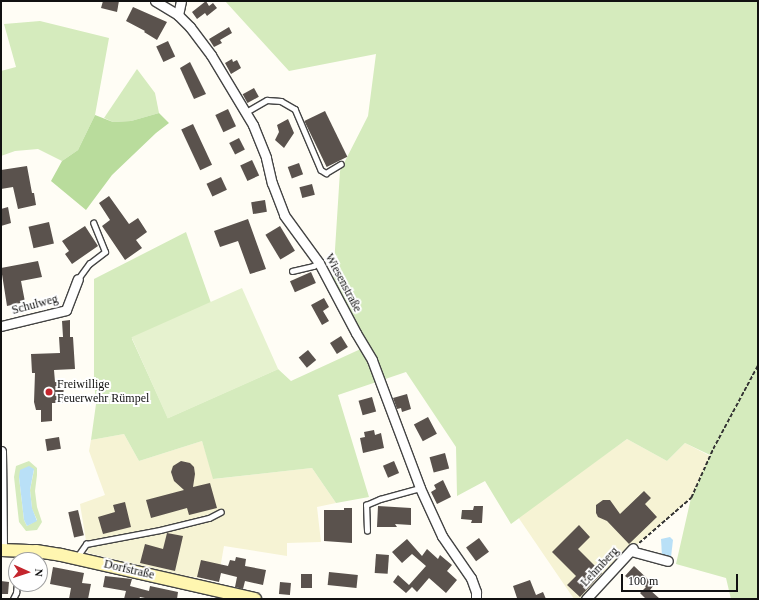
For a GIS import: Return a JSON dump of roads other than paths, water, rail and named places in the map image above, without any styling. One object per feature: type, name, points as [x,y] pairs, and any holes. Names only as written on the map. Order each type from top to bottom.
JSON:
[{"type":"street","name":"Wiesenstraße","points":[[155,1],[178,15],[190,27],[211,55],[246,112],[260,142],[284,215],[319,263],[377,369],[420,488],[442,536],[471,578],[476,592],[476,599]]},
{"type":"street","points":[[178,15],[181,1]]},
{"type":"street","name":"Schulweg","points":[[1,326],[66,310],[78,279]]},
{"type":"street","points":[[1,451],[2,550]]},
{"type":"street","name":"Dorfstraße","points":[[2,550],[76,558],[251,599]]},
{"type":"street","name":"Lehmberg","points":[[586,599],[632,550],[668,561]]},
{"type":"lane","points":[[246,112],[267,100],[281,101],[295,109],[321,170],[326,173],[341,164]]},
{"type":"lane","points":[[78,279],[89,264],[105,252],[93,223]]},
{"type":"lane","points":[[292,271],[319,263]]},
{"type":"lane","points":[[367,531],[366,505],[380,499],[420,488]]},
{"type":"lane","points":[[76,558],[86,544],[160,530],[209,518],[221,512]]},
{"type":"water","points":[[29,466],[34,469],[30,490],[32,508],[37,521],[27,526],[24,520],[19,477],[20,470]]},
{"type":"water","points":[[670,537],[673,540],[671,557],[662,556],[661,539]]},
{"type":"place","name":"Freiwillige Feuerwehr Rümpel","points":[[49,392]]}]
